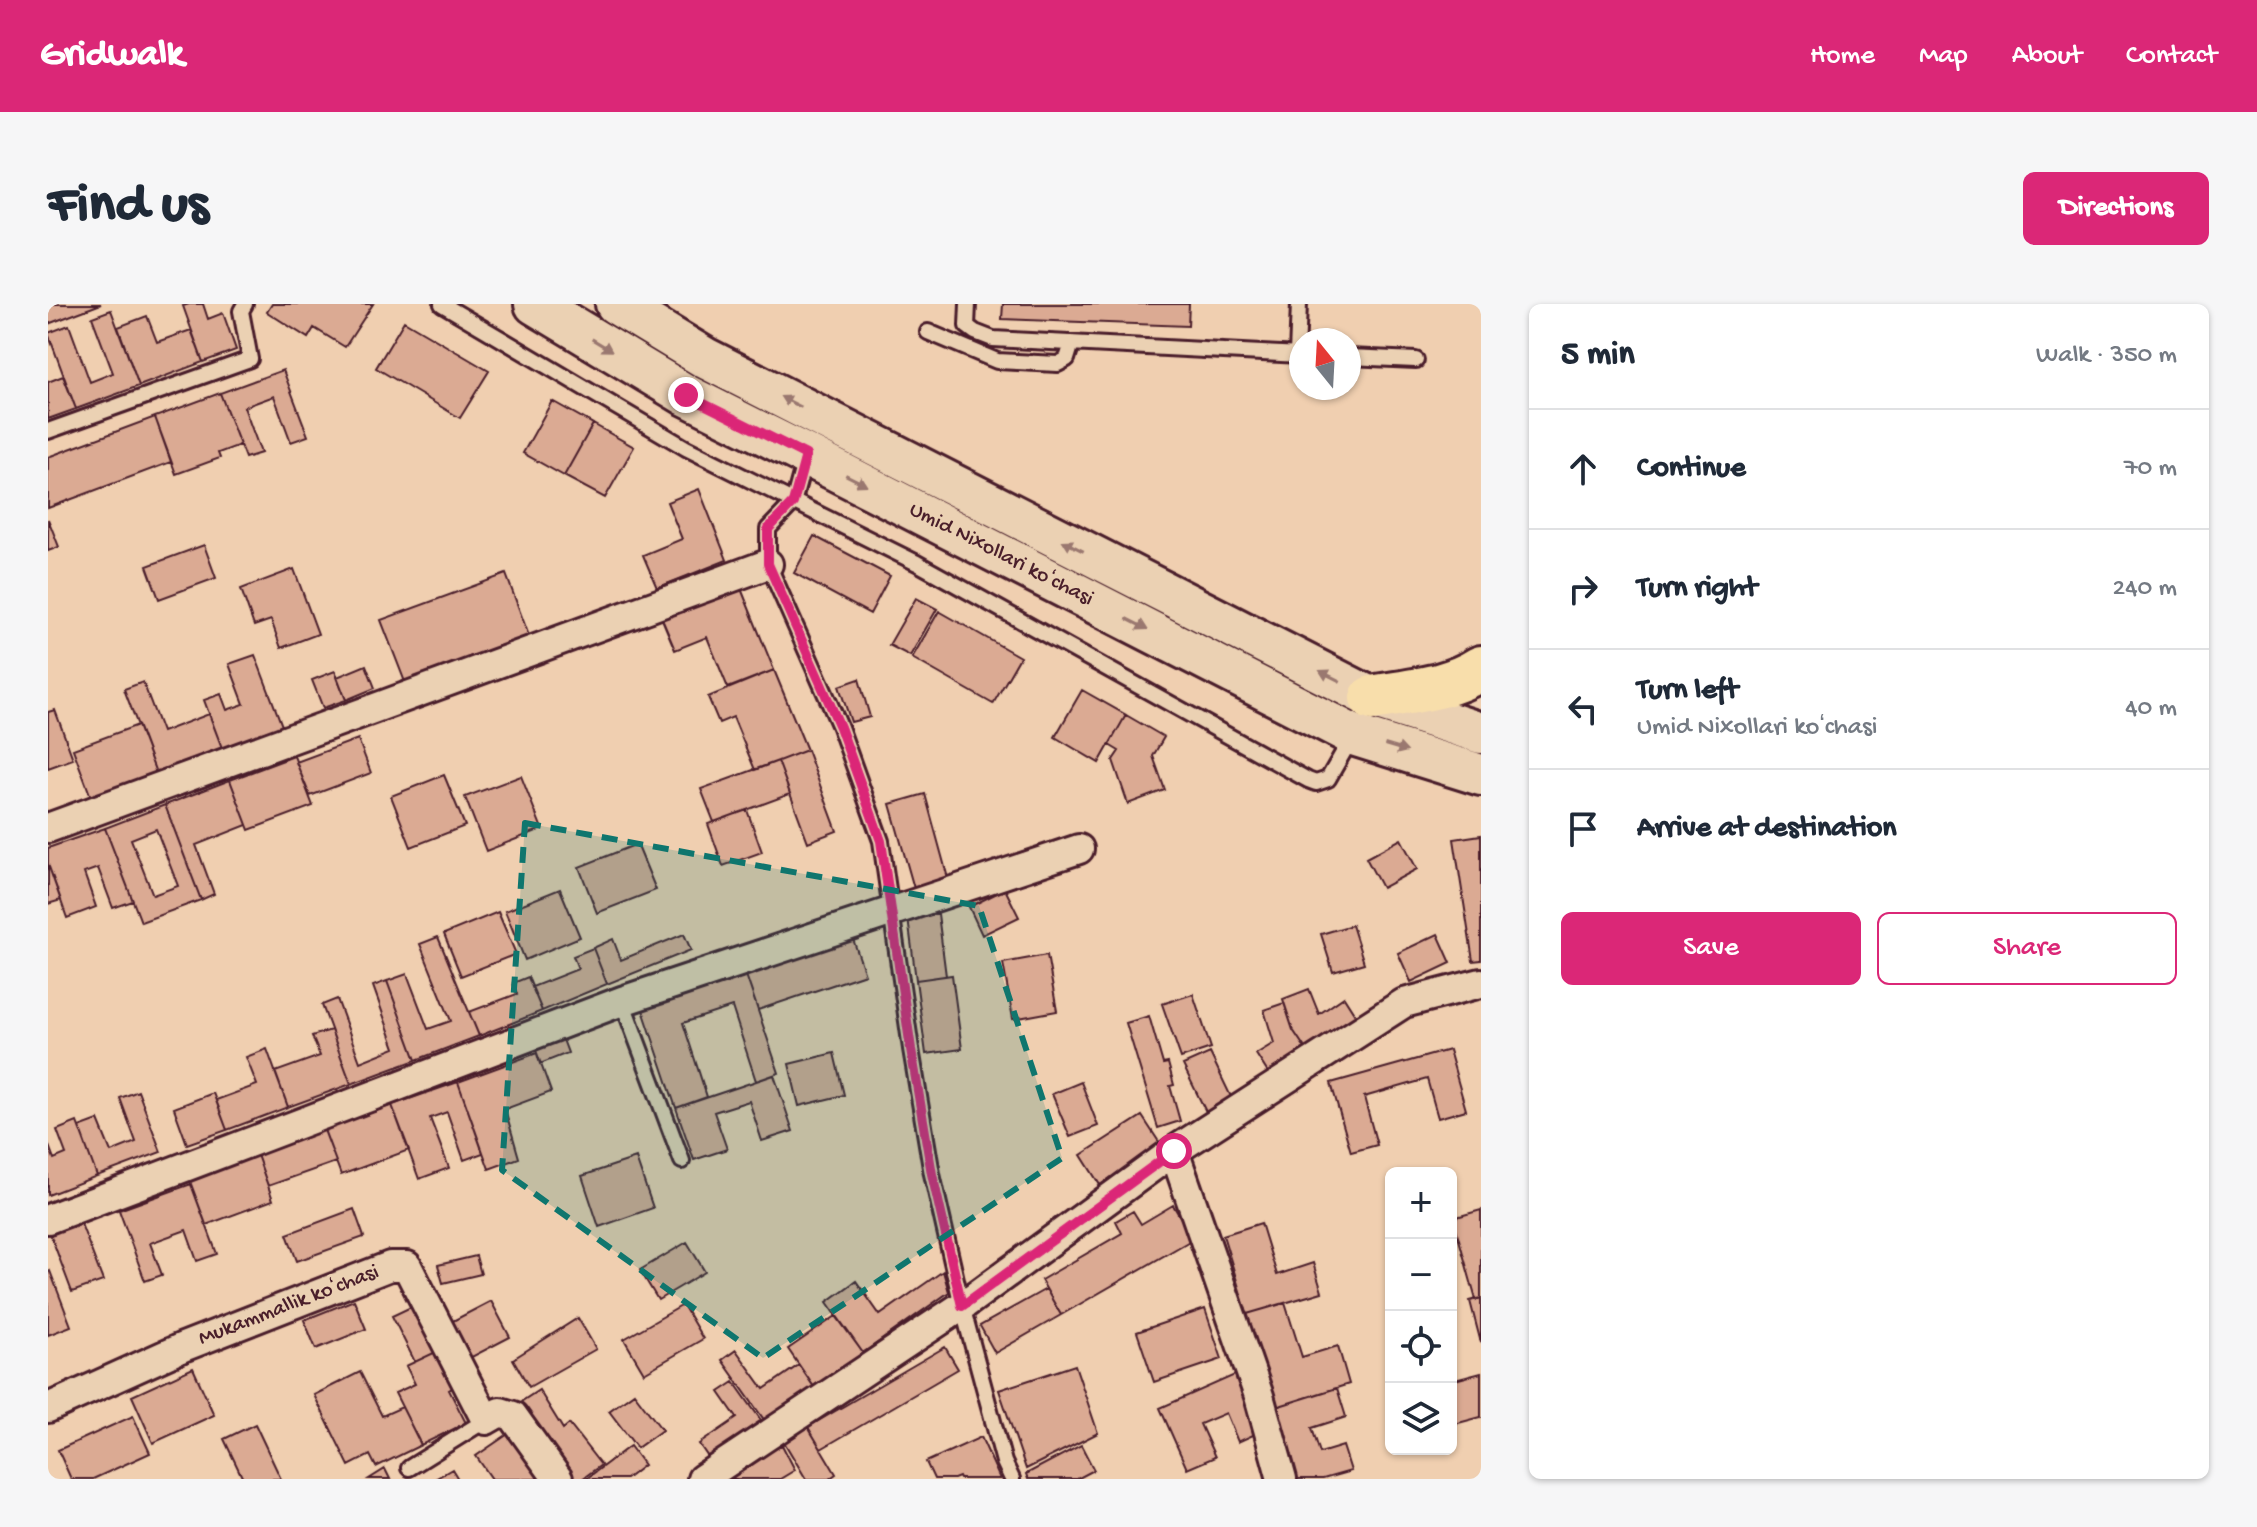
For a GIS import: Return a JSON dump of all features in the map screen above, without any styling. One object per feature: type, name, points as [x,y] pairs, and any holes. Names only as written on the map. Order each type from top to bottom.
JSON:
[{"type":"highway","points":[[1363,716],[1468,677],[1481,668]]},
{"type":"main road","name":"Umid Nixollari koʻchasi","points":[[535,304],[686,395],[806,455],[1363,716],[1481,775]]},
{"type":"main road","name":"Umid Nixollari koʻchasi","points":[[616,304],[705,358],[1363,716],[1481,733]]},
{"type":"street","points":[[48,828],[768,564]]},
{"type":"street","points":[[48,1219],[622,1001],[1079,849]]},
{"type":"street","points":[[702,1479],[962,1306],[1174,1151],[1404,1003],[1481,983]]},
{"type":"street","points":[[1174,1151],[1259,1396],[1282,1479]]},
{"type":"street","name":"Mukammallik koʻchasi","points":[[48,1408],[183,1347],[390,1266],[407,1266],[486,1420]]},
{"type":"street","points":[[486,1420],[500,1412],[513,1416],[558,1479]]},
{"type":"lane","points":[[48,431],[250,359],[241,311],[245,304]]},
{"type":"lane","points":[[442,304],[686,448],[917,563],[1316,783],[1328,779],[1363,716]]},
{"type":"lane","points":[[968,304],[967,326],[993,339],[1289,354]]},
{"type":"lane","points":[[1299,304],[1299,328]]},
{"type":"lane","points":[[928,332],[997,361],[1058,364],[1067,359],[1072,343]]},
{"type":"lane","points":[[1361,358],[1416,360]]},
{"type":"lane","points":[[806,455],[793,503],[768,529],[768,564],[846,741],[881,841],[932,1174],[962,1306],[1004,1462],[1012,1479]]},
{"type":"lane","points":[[622,1001],[682,1161]]},
{"type":"lane","points":[[409,1468],[486,1420]]},
{"type":"highlighted area","points":[[525,823],[979,906],[1062,1158],[763,1358],[502,1170]]},
{"type":"building","points":[[48,304],[101,304],[48,324]]},
{"type":"building","points":[[203,304],[208,319],[223,313],[236,350],[203,362],[183,306]]},
{"type":"building","points":[[272,304],[373,304],[345,347],[314,328],[308,338],[267,312]]},
{"type":"building","points":[[1003,304],[1189,304],[1188,326],[1002,319]]},
{"type":"building","points":[[111,310],[139,386],[76,409],[48,333],[69,325],[90,382],[113,373],[92,317]]},
{"type":"building","points":[[147,316],[157,342],[191,330],[203,362],[139,386],[118,327]]},
{"type":"building","points":[[404,321],[489,371],[460,418],[376,368]]},
{"type":"building","points":[[283,370],[308,436],[291,442],[274,396],[244,407],[261,453],[245,458],[220,393]]},
{"type":"building","points":[[63,376],[76,409],[48,419],[48,382]]},
{"type":"building","points":[[220,393],[240,445],[218,453],[220,458],[176,474],[155,417]]},
{"type":"building","points":[[552,401],[593,424],[564,476],[523,453]]},
{"type":"building","points":[[155,417],[171,462],[48,508],[48,457]]},
{"type":"building","points":[[593,424],[634,447],[605,498],[564,476]]},
{"type":"building","points":[[699,489],[727,560],[657,588],[643,555],[682,539],[667,502]]},
{"type":"building","points":[[48,519],[59,547],[48,551]]},
{"type":"building","points":[[814,536],[890,576],[870,614],[794,573]]},
{"type":"building","points":[[204,545],[216,578],[159,599],[147,566]]},
{"type":"building","points":[[294,569],[318,634],[281,648],[271,620],[254,626],[241,589]]},
{"type":"building","points":[[506,574],[529,636],[405,682],[381,620]]},
{"type":"building","points":[[740,586],[774,670],[728,688],[707,637],[675,650],[662,619]]},
{"type":"building","points":[[916,598],[937,609],[910,656],[889,645]]},
{"type":"building","points":[[939,611],[1020,657],[993,704],[912,658]]},
{"type":"building","points":[[255,655],[282,726],[222,748],[204,700],[221,694],[227,710],[244,704],[229,664]]},
{"type":"building","points":[[366,665],[375,688],[346,700],[337,677]]},
{"type":"building","points":[[774,670],[807,750],[755,770],[733,717],[719,723],[708,697]]},
{"type":"building","points":[[335,671],[346,700],[323,708],[312,680]]},
{"type":"building","points":[[859,679],[870,717],[851,722],[839,686]]},
{"type":"building","points":[[143,682],[162,732],[209,714],[222,748],[156,773],[124,689]]},
{"type":"building","points":[[1082,690],[1126,715],[1099,763],[1055,737]]},
{"type":"building","points":[[55,710],[73,759],[48,768],[48,712]]},
{"type":"building","points":[[1126,715],[1164,737],[1153,756],[1165,790],[1128,804],[1113,760],[1119,751],[1109,745]]},
{"type":"building","points":[[138,725],[156,773],[91,797],[73,749]]},
{"type":"building","points":[[358,739],[371,773],[310,796],[296,762]]},
{"type":"building","points":[[807,750],[837,831],[808,842],[778,761]]},
{"type":"building","points":[[294,756],[313,806],[249,830],[230,780]]},
{"type":"building","points":[[778,761],[790,794],[714,822],[701,789]]},
{"type":"building","points":[[444,775],[465,826],[411,847],[391,796]]},
{"type":"building","points":[[521,776],[542,829],[486,851],[465,797]]},
{"type":"building","points":[[230,780],[247,825],[196,845],[214,894],[201,900],[165,805]]},
{"type":"building","points":[[925,794],[949,882],[915,892],[890,804]]},
{"type":"building","points":[[165,805],[201,900],[141,922],[105,828]],"holes":[[[156,829],[178,886],[153,895],[131,839]]]},
{"type":"building","points":[[747,810],[762,852],[723,866],[708,824]]},
{"type":"building","points":[[105,828],[133,901],[113,908],[98,868],[84,873],[96,907],[67,918],[48,864],[48,848]]},
{"type":"building","points":[[1481,835],[1481,960],[1473,961],[1454,839]]},
{"type":"building","points":[[1401,839],[1417,869],[1382,888],[1366,858]]},
{"type":"building","points":[[637,844],[656,890],[597,913],[579,867]]},
{"type":"building","points":[[48,864],[61,900],[48,904]]},
{"type":"building","points":[[560,889],[580,937],[525,960],[505,911]]},
{"type":"building","points":[[1005,889],[1019,917],[982,935],[969,907]]},
{"type":"building","points":[[498,912],[516,954],[461,976],[444,934]]},
{"type":"building","points":[[938,914],[946,976],[916,980],[908,918]]},
{"type":"building","points":[[1352,925],[1364,963],[1333,972],[1321,934]]},
{"type":"building","points":[[684,934],[691,950],[607,984],[593,948],[613,939],[621,960]]},
{"type":"building","points":[[1438,934],[1451,963],[1411,982],[1398,953]]},
{"type":"building","points":[[438,937],[479,1036],[416,1060],[387,981],[407,974],[428,1029],[451,1021],[420,944]]},
{"type":"building","points":[[853,939],[865,974],[758,1010],[746,975]]},
{"type":"building","points":[[593,948],[607,984],[542,1011],[532,987],[578,969],[573,956]]},
{"type":"building","points":[[1047,955],[1057,1011],[1013,1019],[1003,963]]},
{"type":"building","points":[[746,975],[779,1073],[756,1081],[732,1007],[683,1023],[707,1097],[676,1108],[643,1010]]},
{"type":"building","points":[[952,975],[962,1049],[926,1054],[916,980]]},
{"type":"building","points":[[528,977],[542,1011],[479,1036],[469,1012],[517,994],[513,983]]},
{"type":"building","points":[[387,981],[416,1060],[351,1084],[322,1005],[337,999],[360,1062],[395,1048],[373,986]]},
{"type":"building","points":[[1309,989],[1319,1014],[1344,997],[1358,1019],[1307,1051],[1293,1030],[1283,999]]},
{"type":"building","points":[[1193,994],[1211,1048],[1181,1058],[1162,1004]]},
{"type":"building","points":[[1284,1003],[1293,1030],[1307,1051],[1270,1076],[1256,1054],[1274,1043],[1264,1010]]},
{"type":"building","points":[[1149,1016],[1163,1064],[1168,1063],[1174,1085],[1170,1086],[1180,1121],[1158,1128],[1126,1023]]},
{"type":"building","points":[[331,1030],[351,1084],[288,1107],[275,1072],[320,1056],[312,1036]]},
{"type":"building","points":[[562,1037],[568,1053],[540,1064],[535,1047]]},
{"type":"building","points":[[267,1049],[288,1107],[227,1130],[216,1100],[257,1085],[246,1057]]},
{"type":"building","points":[[1449,1050],[1466,1110],[1438,1118],[1427,1079],[1364,1097],[1377,1145],[1351,1152],[1331,1083]]},
{"type":"building","points":[[537,1053],[551,1092],[505,1109],[519,1158],[489,1169],[458,1082]]},
{"type":"building","points":[[834,1053],[844,1095],[799,1106],[789,1064]]},
{"type":"building","points":[[1210,1053],[1234,1103],[1208,1116],[1183,1065]]},
{"type":"building","points":[[774,1075],[793,1131],[762,1141],[749,1101],[714,1112],[727,1149],[694,1160],[676,1108]]},
{"type":"building","points":[[458,1082],[483,1153],[464,1160],[447,1112],[430,1118],[449,1168],[419,1179],[392,1105]]},
{"type":"building","points":[[1081,1082],[1098,1126],[1070,1137],[1052,1094]]},
{"type":"building","points":[[138,1091],[161,1152],[97,1176],[79,1127],[98,1120],[111,1152],[136,1142],[120,1098]]},
{"type":"building","points":[[213,1093],[227,1130],[187,1144],[174,1108]]},
{"type":"building","points":[[392,1105],[409,1150],[341,1175],[324,1130]]},
{"type":"building","points":[[1142,1116],[1161,1145],[1100,1185],[1081,1155]]},
{"type":"building","points":[[77,1122],[97,1176],[48,1195],[48,1143],[54,1159],[66,1154],[57,1130]]},
{"type":"building","points":[[323,1127],[336,1162],[268,1186],[256,1152]]},
{"type":"building","points":[[256,1152],[273,1200],[206,1225],[188,1176]]},
{"type":"building","points":[[636,1158],[653,1208],[599,1227],[582,1176]]},
{"type":"building","points":[[191,1184],[217,1254],[197,1261],[186,1230],[150,1243],[162,1275],[145,1281],[119,1210]]},
{"type":"building","points":[[1173,1205],[1193,1239],[1061,1315],[1041,1280],[1122,1233],[1116,1221],[1133,1211],[1141,1224]]},
{"type":"building","points":[[354,1209],[364,1237],[297,1261],[287,1234]]},
{"type":"building","points":[[1481,1210],[1481,1298],[1476,1300],[1457,1232],[1457,1217]]},
{"type":"building","points":[[78,1216],[103,1281],[72,1292],[48,1228]]},
{"type":"building","points":[[1261,1223],[1277,1275],[1313,1263],[1322,1292],[1247,1314],[1223,1235]]},
{"type":"building","points":[[687,1242],[705,1272],[658,1300],[640,1270]]},
{"type":"building","points":[[476,1256],[481,1274],[443,1283],[438,1265]]},
{"type":"building","points":[[943,1271],[949,1292],[863,1353],[827,1302],[856,1281],[880,1315]]},
{"type":"building","points":[[48,1272],[71,1326],[48,1335]]},
{"type":"building","points":[[1046,1289],[1061,1315],[995,1353],[980,1326]]},
{"type":"building","points":[[1481,1298],[1481,1343],[1470,1301]]},
{"type":"building","points":[[354,1300],[366,1329],[316,1349],[304,1320]]},
{"type":"building","points":[[491,1301],[510,1337],[466,1360],[447,1324]]},
{"type":"building","points":[[1285,1303],[1302,1357],[1338,1346],[1349,1384],[1276,1407],[1247,1314]]},
{"type":"building","points":[[415,1305],[438,1351],[415,1362],[392,1316]]},
{"type":"building","points":[[683,1305],[703,1339],[644,1373],[624,1339]]},
{"type":"building","points":[[1205,1309],[1222,1359],[1154,1382],[1137,1332]]},
{"type":"building","points":[[836,1316],[863,1353],[814,1387],[788,1349]]},
{"type":"building","points":[[578,1318],[596,1349],[529,1387],[513,1359]]},
{"type":"building","points":[[945,1347],[958,1369],[821,1449],[808,1427]]},
{"type":"building","points":[[736,1350],[764,1389],[799,1365],[814,1387],[765,1421],[722,1360]]},
{"type":"building","points":[[438,1351],[456,1386],[449,1390],[466,1423],[421,1445],[395,1393],[415,1384],[406,1366]]},
{"type":"building","points":[[1075,1365],[1098,1433],[1026,1469],[999,1390]]},
{"type":"building","points":[[193,1368],[214,1415],[153,1443],[132,1396]]},
{"type":"building","points":[[360,1372],[382,1416],[402,1407],[421,1445],[376,1467],[370,1455],[349,1466],[314,1395]]},
{"type":"building","points":[[1481,1373],[1481,1417],[1457,1423],[1457,1379]]},
{"type":"building","points":[[1237,1374],[1262,1431],[1238,1442],[1226,1413],[1200,1424],[1215,1457],[1187,1469],[1160,1408]]},
{"type":"building","points":[[734,1382],[763,1423],[710,1460],[699,1444],[737,1418],[719,1392]]},
{"type":"building","points":[[1337,1388],[1346,1417],[1312,1428],[1320,1453],[1343,1446],[1351,1471],[1323,1479],[1297,1479],[1276,1407]]},
{"type":"building","points":[[539,1390],[563,1429],[569,1424],[601,1465],[582,1479],[567,1479],[516,1405]]},
{"type":"building","points":[[634,1393],[662,1430],[637,1448],[609,1411]]},
{"type":"building","points":[[133,1416],[150,1453],[93,1479],[71,1479],[58,1450]]},
{"type":"building","points":[[255,1424],[281,1479],[243,1479],[224,1439]]},
{"type":"building","points":[[808,1427],[836,1474],[829,1479],[806,1479],[784,1442]]},
{"type":"building","points":[[514,1430],[542,1479],[492,1479],[476,1456]]},
{"type":"building","points":[[981,1437],[1000,1479],[934,1479],[926,1462]]},
{"type":"building","points":[[782,1445],[795,1470],[780,1479],[720,1479]]},
{"type":"building","points":[[1081,1445],[1094,1470],[1077,1479],[1028,1479],[1026,1474]]},
{"type":"building","points":[[630,1446],[644,1465],[626,1479],[586,1479]]},
{"type":"building","points":[[385,1469],[390,1479],[369,1479]]},
{"type":"building","points":[[452,1469],[458,1479],[435,1479]]},
{"type":"route","points":[[686,395],[806,455],[793,503],[768,529],[768,564],[840,727],[881,841],[932,1174],[962,1306],[1174,1151]]}]
